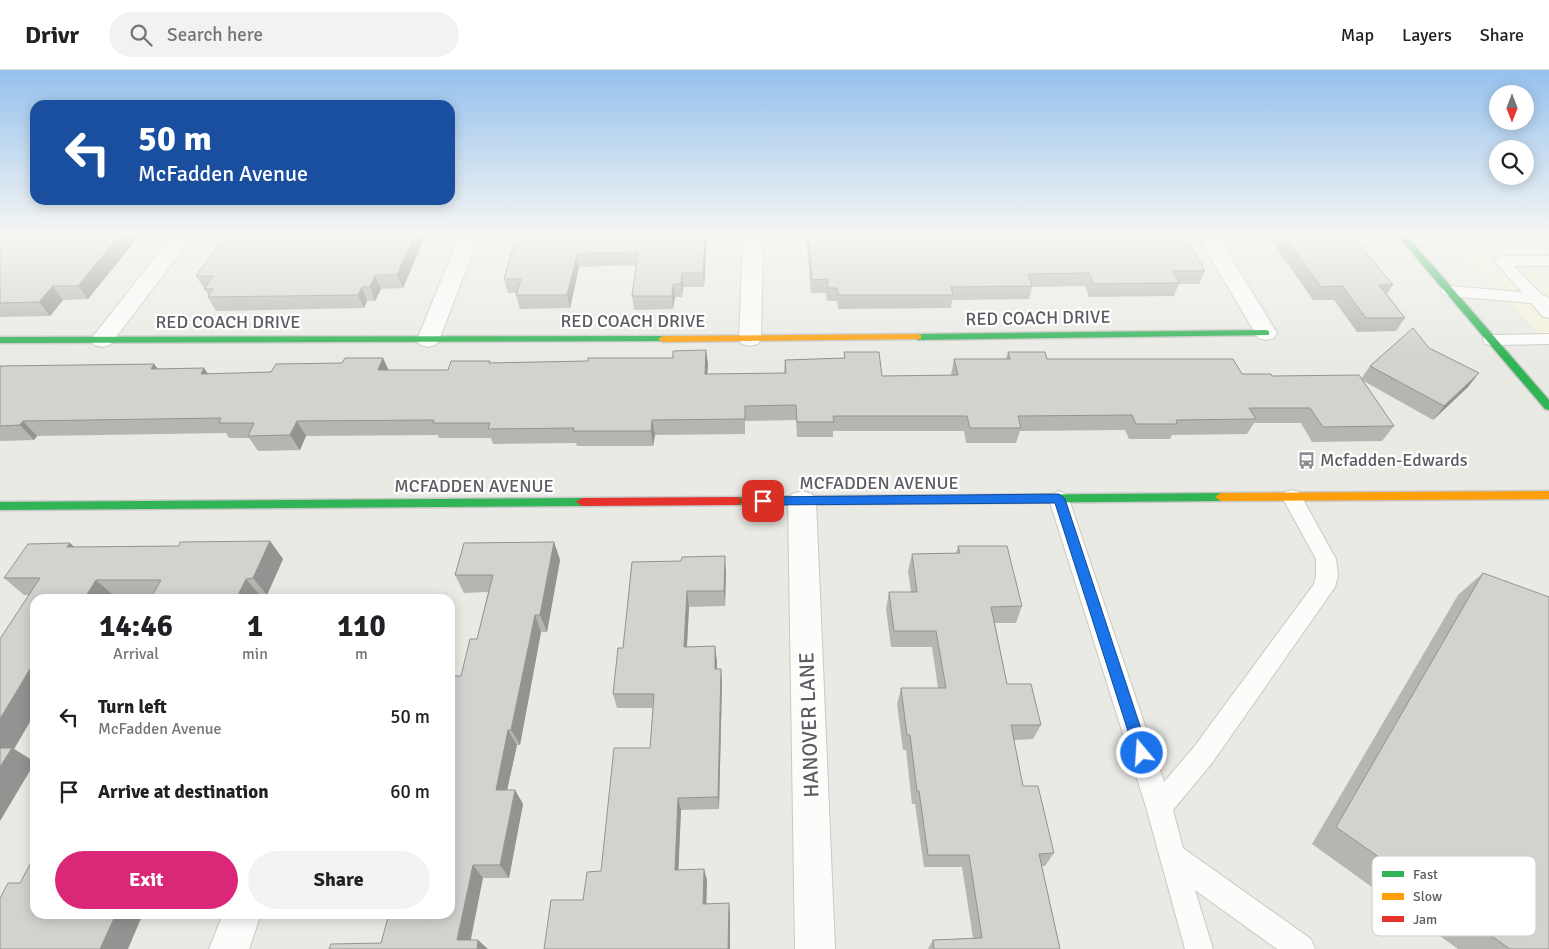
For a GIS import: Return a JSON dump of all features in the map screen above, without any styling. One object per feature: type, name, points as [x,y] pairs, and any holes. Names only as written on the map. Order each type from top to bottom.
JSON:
[{"type":"street","points":[[102,340],[151,277]]},
{"type":"street","points":[[428,340],[453,277]]},
{"type":"street","points":[[750,339],[751,277]]},
{"type":"street","points":[[1233,277],[1266,333]]},
{"type":"street","points":[[1437,277],[1549,407]]},
{"type":"street","name":"RED COACH DRIVE","points":[[0,340],[750,339],[1266,333]]},
{"type":"street","name":"MCFADDEN AVENUE","points":[[0,506],[1549,495]]},
{"type":"street","name":"HANOVER LANE","points":[[802,501],[815,949]]},
{"type":"street","points":[[229,949],[240,919]]},
{"type":"lane","points":[[1519,277],[1542,299],[1549,313]]},
{"type":"lane","points":[[1449,291],[1542,299]]},
{"type":"lane","points":[[1491,340],[1549,339]]},
{"type":"lane","points":[[1160,807],[1203,755],[1324,587],[1327,576],[1326,559],[1292,497]]},
{"type":"lane","points":[[1059,499],[1160,807],[1199,949]]},
{"type":"lane","points":[[1172,856],[1301,949]]},
{"type":"shaded area","points":[[1484,277],[1549,277],[1549,345]]},
{"type":"building","points":[[0,277],[85,277],[78,286],[53,286],[39,302],[0,303]]},
{"type":"building","points":[[212,277],[374,277],[370,287],[362,287],[358,295],[208,297],[213,289],[204,289]]},
{"type":"building","points":[[505,277],[571,277],[567,295],[516,295],[521,279],[504,279]]},
{"type":"building","points":[[635,277],[682,277],[681,284],[673,284],[672,296],[632,296]]},
{"type":"building","points":[[812,277],[1029,277],[1032,286],[951,287],[953,295],[838,295],[837,288],[828,288],[827,279],[812,280]]},
{"type":"building","points":[[1091,277],[1176,277],[1179,283],[1094,284]]},
{"type":"building","points":[[1314,277],[1386,277],[1393,285],[1379,285],[1405,318],[1366,318],[1342,286],[1321,287]]},
{"type":"building","points":[[1413,328],[1429,348],[1479,373],[1444,406],[1370,366]]},
{"type":"building","points":[[706,350],[705,374],[786,373],[785,360],[845,358],[844,352],[879,352],[882,376],[958,375],[954,359],[1010,359],[1008,352],[1045,352],[1047,359],[1233,359],[1242,374],[1271,374],[1272,376],[1359,375],[1394,426],[1323,427],[1310,408],[1249,408],[1256,419],[1176,420],[1177,424],[1136,424],[1132,415],[1018,416],[1021,428],[970,428],[967,416],[833,416],[834,422],[797,422],[796,405],[745,406],[745,419],[652,420],[651,431],[573,431],[574,428],[488,429],[490,423],[433,423],[434,420],[297,421],[290,435],[248,436],[254,423],[219,423],[221,418],[23,421],[20,425],[0,426],[0,366],[154,364],[151,369],[204,368],[201,374],[271,372],[276,364],[342,363],[345,358],[383,358],[378,370],[448,370],[451,361],[490,361],[489,363],[588,361],[588,358],[673,358],[673,351]]},
{"type":"building","points":[[270,541],[253,578],[246,579],[238,594],[153,594],[161,580],[96,580],[87,594],[30,594],[30,669],[0,719],[0,639],[40,578],[4,578],[28,544],[70,543],[67,547],[179,546],[180,542]]},
{"type":"building","points":[[554,542],[540,615],[535,615],[511,730],[508,730],[496,790],[515,790],[500,865],[473,865],[457,940],[478,940],[477,949],[329,949],[331,944],[381,943],[388,919],[455,919],[455,676],[461,676],[470,639],[477,639],[493,575],[455,575],[464,543]]},
{"type":"building","points":[[958,546],[1007,546],[1022,606],[991,607],[1007,684],[1031,684],[1041,725],[1011,725],[1023,786],[1038,786],[1054,853],[1039,854],[1060,949],[934,949],[933,940],[982,938],[969,855],[928,855],[910,735],[907,735],[901,688],[946,688],[936,631],[894,631],[889,592],[917,592],[912,554],[960,553]]},
{"type":"building","points":[[725,556],[724,591],[687,591],[684,647],[715,646],[715,669],[721,669],[718,797],[678,798],[675,870],[704,869],[703,904],[729,903],[728,949],[544,949],[551,900],[583,900],[587,872],[601,871],[614,748],[650,748],[654,694],[613,694],[618,648],[623,648],[632,562],[681,561],[682,557]]},
{"type":"building","points":[[1483,573],[1549,597],[1549,949],[1510,949],[1491,936],[1536,936],[1536,856],[1377,856],[1336,827]]},
{"type":"building","points":[[0,748],[12,748],[0,767]]},
{"type":"building","points":[[30,864],[30,919],[114,919],[100,949],[0,949],[0,898],[8,883],[20,883]]},
{"type":"traffic: fast","points":[[1437,277],[1549,407]]},
{"type":"traffic: fast","points":[[918,337],[1266,333]]},
{"type":"traffic: fast","points":[[0,340],[663,339]]},
{"type":"traffic: fast","points":[[738,501],[1221,497]]},
{"type":"traffic: fast","points":[[0,506],[582,502]]},
{"type":"traffic: slow","points":[[663,339],[918,337]]},
{"type":"traffic: slow","points":[[1221,497],[1549,495]]},
{"type":"traffic: jam","points":[[582,502],[738,501]]},
{"type":"place","name":"Mcfadden-Edwards","points":[[1306,460]]},
{"type":"route","points":[[763,501],[1059,499],[1142,753]]}]
